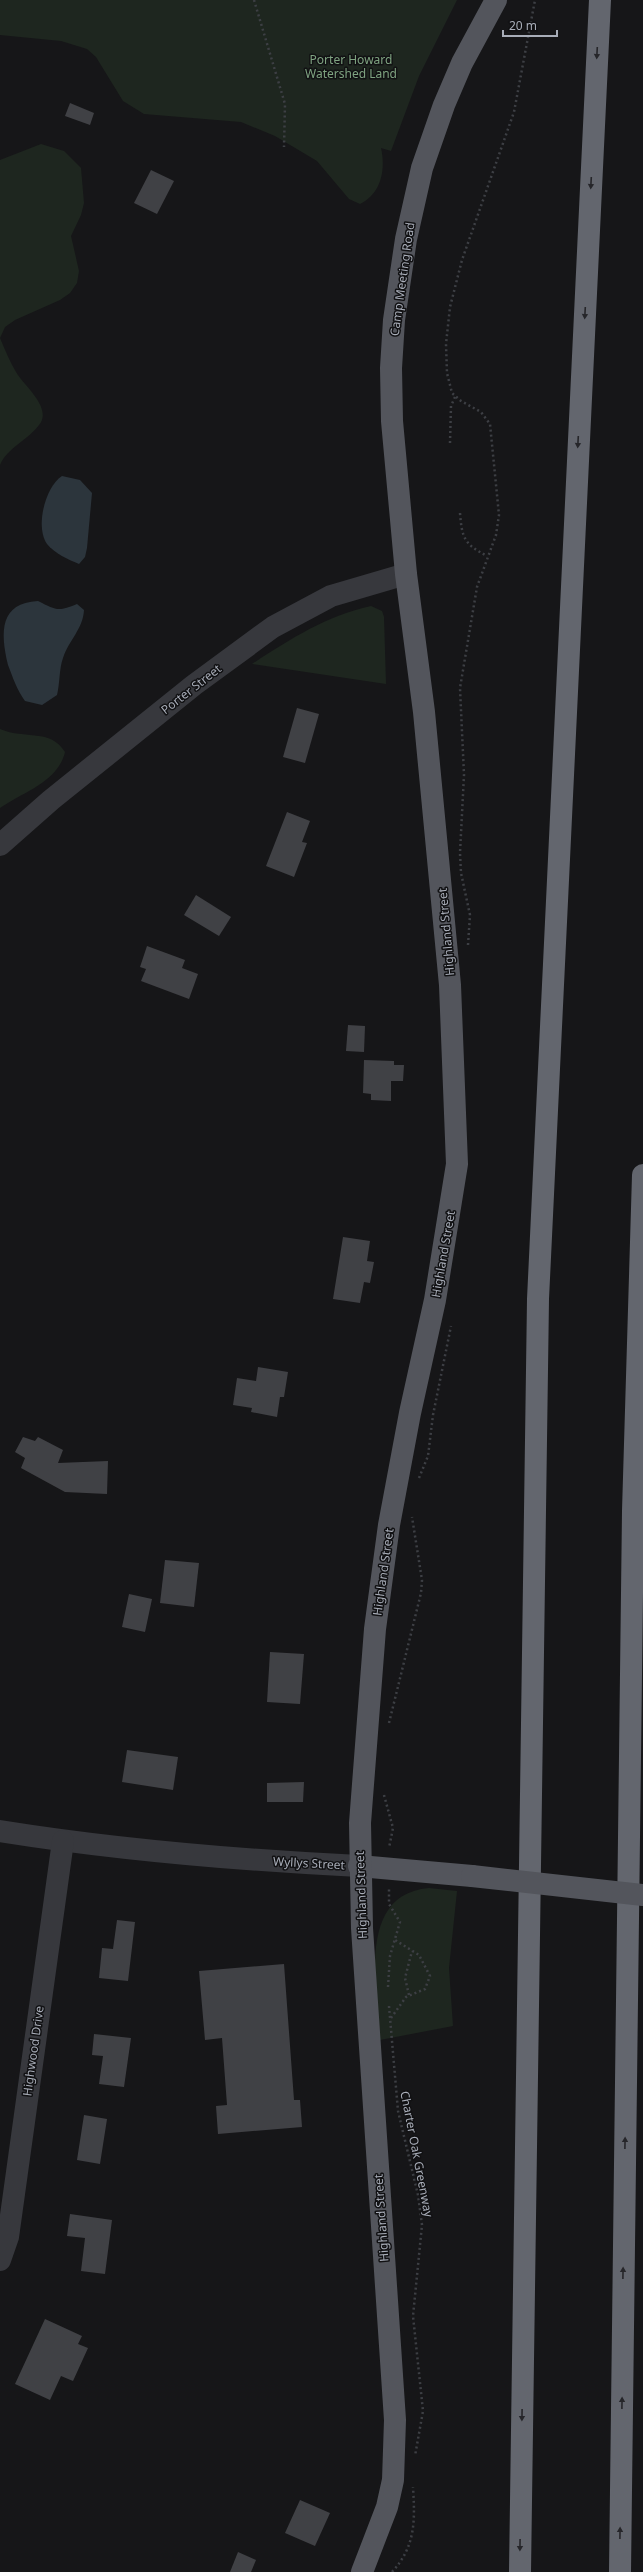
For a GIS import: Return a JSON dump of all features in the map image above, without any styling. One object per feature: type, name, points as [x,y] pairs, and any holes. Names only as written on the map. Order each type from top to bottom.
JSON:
[{"type":"highway","points":[[520,2572],[538,1299],[600,0]]},
{"type":"highway","points":[[620,2572],[633,1503],[643,1175]]},
{"type":"main road","name":"Camp Meeting Road","points":[[406,574],[392,421],[391,368],[394,320],[406,239],[422,168],[444,105],[462,63],[496,0]]},
{"type":"main road","name":"Highland Street","points":[[362,2572],[387,2507],[393,2480],[395,2420],[359,1866],[360,1822],[374,1630],[390,1519],[410,1413],[435,1300],[457,1164],[450,986],[424,712],[406,574]]},
{"type":"main road","name":"Wyllys Street","points":[[359,1866],[472,1876],[643,1896]]},
{"type":"street","name":"Porter Street","points":[[0,845],[51,800],[194,685],[273,627],[330,596],[406,574]]},
{"type":"street","name":"Wyllys Street","points":[[0,1831],[63,1841],[192,1856],[359,1866]]},
{"type":"street","name":"Highwood Drive","points":[[0,2260],[8,2237],[63,1841]]},
{"type":"path","points":[[254,0],[285,104],[284,147]]},
{"type":"path","points":[[450,443],[451,406],[455,397]]},
{"type":"path","points":[[460,513],[464,540],[473,548],[487,556]]},
{"type":"path","points":[[388,1989],[389,1967],[399,1918],[389,1904]]},
{"type":"path","points":[[390,2019],[409,1995],[425,1989],[430,1976],[424,1962],[412,1951],[395,1940]]},
{"type":"path","points":[[409,1995],[405,1978],[412,1951]]},
{"type":"path","name":"Charter Oak Greenway","points":[[389,2004],[399,2118],[418,2195],[422,2225],[413,2316],[423,2411],[414,2462]]},
{"type":"path","points":[[392,2572],[404,2558],[413,2538],[415,2517],[413,2484]]},
{"type":"green space","name":"Porter Howard Watershed Land","points":[[0,0],[457,0],[419,76],[391,151],[381,148],[383,165],[377,188],[367,200],[360,204],[349,199],[317,161],[275,136],[241,122],[144,114],[123,101],[96,57],[87,49],[61,41],[0,35]]},
{"type":"green space","points":[[41,144],[64,151],[81,168],[84,203],[81,215],[71,236],[79,271],[77,283],[70,293],[60,300],[15,320],[5,327],[0,338],[0,160]]},
{"type":"green space","points":[[0,338],[16,372],[40,404],[42,418],[39,425],[3,459],[0,465]]},
{"type":"green space","points":[[371,606],[382,611],[384,617],[386,684],[252,664],[309,629],[355,610]]},
{"type":"green space","points":[[0,729],[19,734],[45,737],[59,745],[65,752],[55,771],[47,779],[0,808]]},
{"type":"green space","points":[[429,1888],[457,1891],[449,1968],[453,2026],[380,2040],[375,1972],[376,1948],[381,1926],[390,1907],[406,1894]]},
{"type":"shaded area","points":[[62,476],[80,480],[92,493],[87,548],[85,557],[79,564],[58,553],[47,544],[42,528],[42,518],[47,498],[56,481]]},
{"type":"shaded area","points":[[38,601],[57,609],[77,604],[84,610],[81,623],[63,658],[57,695],[42,705],[25,701],[22,697],[15,684],[8,665],[4,641],[4,630],[10,613],[16,607],[25,603]]},
{"type":"building","points":[[70,103],[94,113],[90,125],[65,116]]},
{"type":"building","points":[[151,170],[174,181],[157,214],[134,203]]},
{"type":"building","points":[[297,708],[319,714],[305,763],[283,757]]},
{"type":"building","points":[[287,812],[310,821],[302,842],[307,843],[294,877],[266,866]]},
{"type":"building","points":[[196,895],[231,917],[219,936],[184,915]]},
{"type":"building","points":[[147,946],[185,960],[182,968],[198,974],[189,999],[141,981],[146,969],[140,967]]},
{"type":"building","points":[[348,1025],[365,1026],[364,1052],[346,1051]]},
{"type":"building","points":[[364,1060],[394,1061],[394,1065],[404,1065],[403,1081],[391,1081],[391,1101],[371,1100],[371,1094],[363,1093]]},
{"type":"building","points":[[343,1237],[370,1241],[367,1261],[374,1262],[370,1283],[364,1282],[360,1303],[333,1299]]},
{"type":"building","points":[[258,1367],[288,1372],[284,1397],[280,1397],[277,1417],[251,1412],[252,1408],[233,1405],[237,1378],[256,1381]]},
{"type":"building","points":[[23,1437],[35,1441],[38,1437],[63,1450],[58,1463],[108,1461],[107,1494],[65,1492],[21,1468],[25,1458],[15,1452]]},
{"type":"building","points":[[165,1560],[199,1563],[194,1607],[160,1603]]},
{"type":"building","points":[[129,1594],[152,1599],[145,1632],[122,1627]]},
{"type":"building","points":[[270,1652],[304,1654],[300,1704],[267,1702]]},
{"type":"building","points":[[127,1750],[178,1757],[173,1790],[122,1782]]},
{"type":"building","points":[[304,1782],[303,1802],[267,1802],[267,1783]]},
{"type":"building","points":[[117,1920],[135,1922],[128,1981],[99,1978],[102,1948],[113,1949]]},
{"type":"building","points":[[284,1964],[294,2100],[300,2100],[302,2127],[218,2134],[216,2106],[227,2105],[222,2038],[205,2040],[199,1971]]},
{"type":"building","points":[[94,2034],[131,2038],[124,2087],[99,2084],[103,2056],[92,2055]]},
{"type":"building","points":[[84,2115],[107,2119],[100,2164],[77,2160]]},
{"type":"building","points":[[70,2214],[112,2220],[105,2274],[81,2271],[85,2238],[67,2236]]},
{"type":"building","points":[[45,2319],[82,2336],[78,2344],[88,2348],[73,2381],[61,2376],[50,2400],[15,2384]]},
{"type":"building","points":[[300,2500],[330,2513],[315,2546],[285,2533]]},
{"type":"building","points":[[238,2552],[256,2560],[251,2572],[230,2572]]}]
